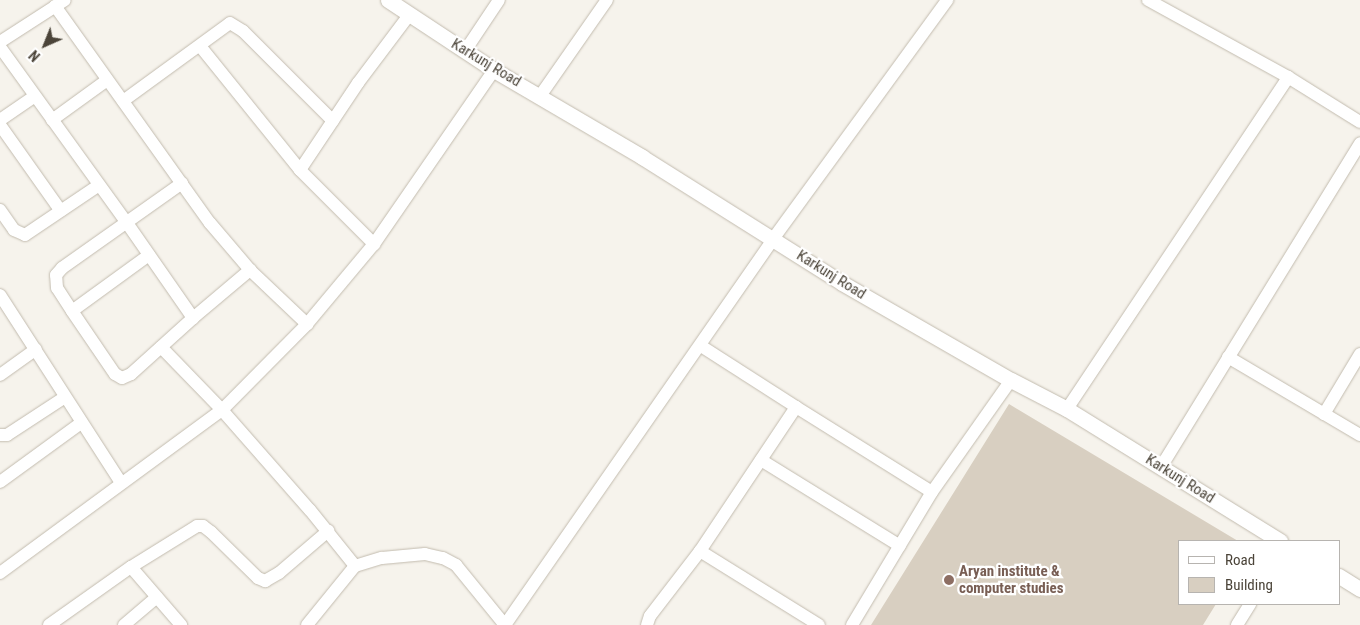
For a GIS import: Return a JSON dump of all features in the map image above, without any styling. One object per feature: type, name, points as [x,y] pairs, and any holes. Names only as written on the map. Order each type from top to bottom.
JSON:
[{"type":"street","name":"Karkunj Road","points":[[388,0],[494,70],[540,96],[842,283],[1067,410],[1278,540]]},
{"type":"street","points":[[465,51],[499,0]]},
{"type":"street","points":[[540,96],[607,0]]},
{"type":"street","points":[[307,625],[355,566],[382,558],[425,554],[443,558],[456,565],[505,625],[701,346],[773,239],[947,0]]},
{"type":"street","points":[[1148,0],[1288,77],[1360,122]]},
{"type":"street","points":[[0,42],[60,3],[108,80],[210,223],[250,270],[308,324]]},
{"type":"street","points":[[300,170],[409,15]]},
{"type":"street","points":[[123,101],[221,29],[230,24],[235,24],[333,121]]},
{"type":"street","points":[[200,46],[300,170],[374,244]]},
{"type":"street","points":[[0,47],[193,318]]},
{"type":"street","points":[[0,573],[120,483],[222,410],[308,324],[374,244],[494,70]]},
{"type":"street","points":[[1067,410],[1288,77]]},
{"type":"street","points":[[52,120],[108,80]]},
{"type":"street","points":[[0,120],[35,96]]},
{"type":"street","points":[[0,125],[61,211]]},
{"type":"street","points":[[1161,467],[1360,142]]},
{"type":"street","points":[[182,183],[56,275],[57,288],[115,374],[122,378],[131,374],[250,270]]},
{"type":"street","points":[[0,210],[14,230],[25,235],[100,185]]},
{"type":"street","points":[[72,311],[149,255]]},
{"type":"street","points":[[0,295],[120,483]]},
{"type":"street","points":[[701,346],[932,492]]},
{"type":"street","points":[[161,347],[222,410],[328,531],[355,566]]},
{"type":"street","points":[[0,375],[36,349]]},
{"type":"street","points":[[1324,414],[1360,354]]},
{"type":"street","points":[[1228,358],[1360,435]]},
{"type":"street","points":[[852,625],[932,492],[1011,380]]},
{"type":"street","points":[[0,435],[8,435],[65,397]]},
{"type":"street","points":[[647,625],[650,616],[700,551],[796,407]]},
{"type":"street","points":[[0,482],[81,423]]},
{"type":"street","points":[[761,460],[900,546]]},
{"type":"street","points":[[49,625],[131,567],[190,529],[203,526],[258,578],[265,581],[279,573],[328,531]]},
{"type":"street","points":[[700,551],[819,625]]},
{"type":"street","points":[[131,567],[181,625]]},
{"type":"street","points":[[1340,577],[1360,589]]},
{"type":"street","points":[[124,625],[157,597]]},
{"type":"street","points":[[1237,625],[1249,605]]},
{"type":"building","name":"Aryan institute & computer studies","points":[[1009,404],[1236,540],[1178,540],[1178,605],[1215,605],[1203,625],[871,625]]},
{"type":"place","name":"Aryan institute & computer studies","points":[[949,580]]}]
